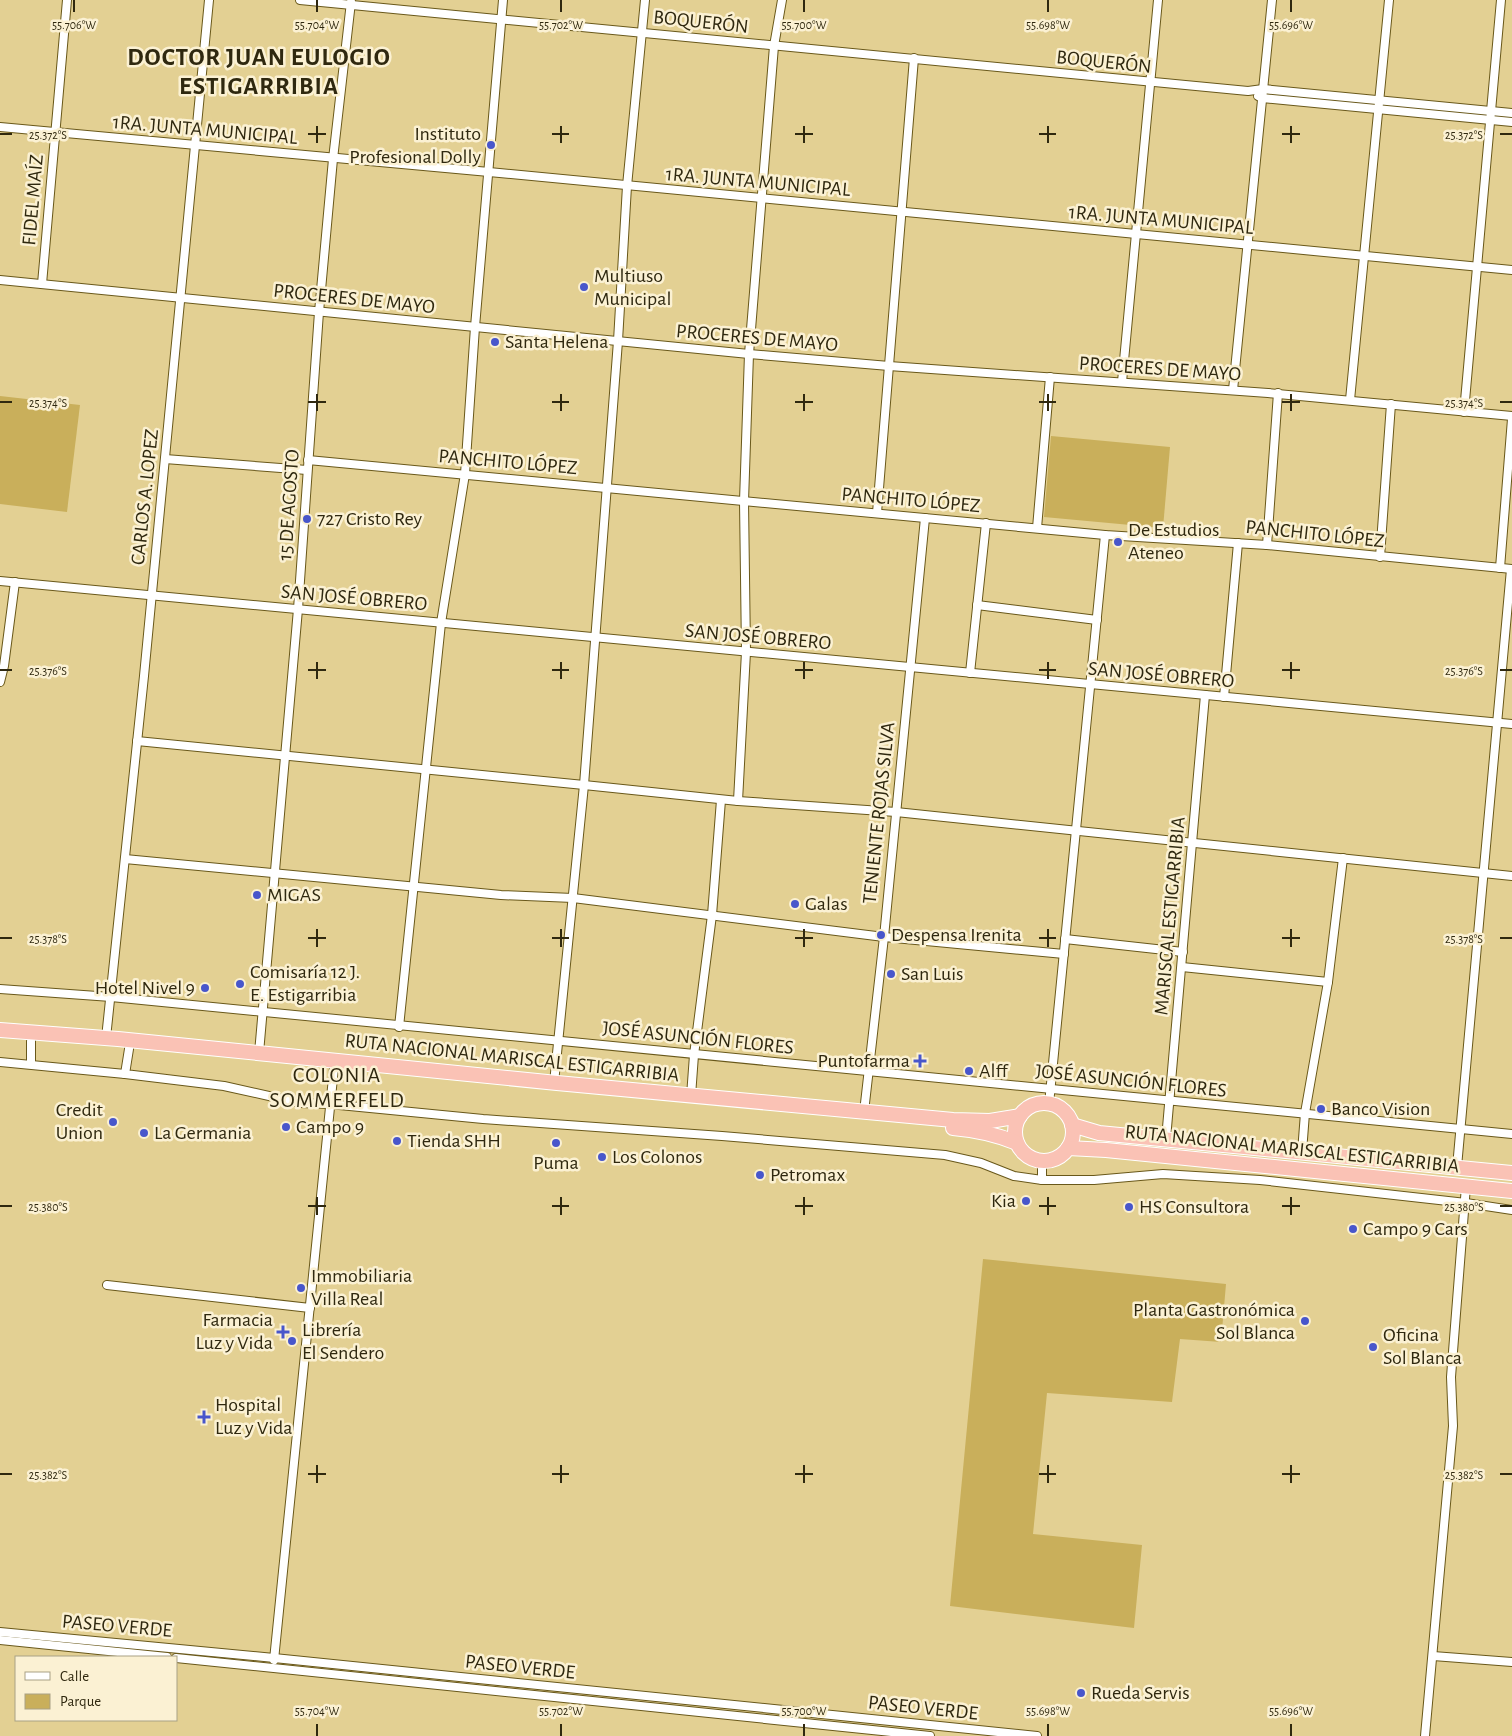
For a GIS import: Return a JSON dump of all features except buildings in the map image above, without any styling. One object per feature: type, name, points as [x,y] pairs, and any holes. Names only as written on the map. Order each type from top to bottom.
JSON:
[{"type":"highway","name":"RUTA NACIONAL MARISCAL ESTIGARRIBIA","points":[[0,1030],[106,1038],[554,1083],[953,1120],[990,1121],[1020,1116]]},
{"type":"highway","name":"RUTA NACIONAL MARISCAL ESTIGARRIBIA","points":[[0,1038],[258,1059],[984,1131],[1003,1136],[1018,1143]]},
{"type":"highway","points":[[1040,1104],[1049,1104],[1064,1111],[1072,1125],[1073,1138],[1063,1155],[1056,1159],[1042,1162],[1027,1156],[1021,1151],[1015,1130],[1020,1116],[1031,1106],[1040,1104]]},
{"type":"highway","name":"RUTA NACIONAL MARISCAL ESTIGARRIBIA","points":[[1072,1125],[1099,1133],[1512,1173]]},
{"type":"highway","name":"RUTA NACIONAL MARISCAL ESTIGARRIBIA","points":[[1068,1148],[1106,1150],[1512,1191]]},
{"type":"street","name":"FIDEL MAÍZ","points":[[42,284],[67,0]]},
{"type":"street","name":"CARLOS A. LOPEZ","points":[[106,1038],[152,595],[209,0]]},
{"type":"street","name":"BOQUERÓN","points":[[300,0],[351,2],[501,19],[1248,91],[1378,109],[1512,122]]},
{"type":"street","points":[[399,1027],[441,623],[465,474],[475,327],[503,0]]},
{"type":"street","points":[[554,1083],[584,784],[618,341],[627,186],[645,0]]},
{"type":"street","points":[[738,802],[746,652],[744,500],[749,354],[774,46],[782,0]]},
{"type":"street","points":[[1122,382],[1158,0]]},
{"type":"street","points":[[1233,390],[1272,0]]},
{"type":"street","points":[[1350,400],[1389,0]]},
{"type":"street","points":[[1464,412],[1501,0]]},
{"type":"street","name":"15 DE AGOSTO","points":[[259,1054],[298,609],[318,312],[332,159],[351,2]]},
{"type":"street","points":[[878,513],[914,58]]},
{"type":"street","name":"BOQUERÓN","points":[[1262,94],[1379,100],[1512,113]]},
{"type":"street","name":"1RA. JUNTA MUNICIPAL","points":[[0,127],[1512,270]]},
{"type":"street","name":"PROCERES DE MAYO","points":[[0,280],[749,354],[889,366],[1233,390],[1391,404],[1512,418]]},
{"type":"street","points":[[1037,528],[1050,377]]},
{"type":"street","points":[[1267,545],[1278,394]]},
{"type":"street","points":[[1380,557],[1391,404]]},
{"type":"street","points":[[1500,568],[1512,418]]},
{"type":"street","points":[[165,459],[307,470]]},
{"type":"street","name":"PANCHITO LÓPEZ","points":[[308,460],[1105,535],[1267,545],[1512,569]]},
{"type":"street","name":"TENIENTE ROJAS SILVA","points":[[864,1112],[884,937],[925,518]]},
{"type":"street","points":[[970,673],[986,524]]},
{"type":"street","points":[[1049,1104],[1105,535]]},
{"type":"street","points":[[1224,697],[1238,543]]},
{"type":"street","points":[[1458,1168],[1512,569]]},
{"type":"street","name":"SAN JOSÉ OBRERO","points":[[0,581],[1512,724]]},
{"type":"street","points":[[0,682],[4,666],[14,582]]},
{"type":"street","points":[[977,605],[1096,620]]},
{"type":"street","name":"MARISCAL ESTIGARRIBIA","points":[[1166,1139],[1205,695]]},
{"type":"street","points":[[137,741],[584,784],[738,802],[896,812],[1512,876]]},
{"type":"street","points":[[691,1096],[694,1054],[712,915],[721,800]]},
{"type":"street","points":[[1302,1152],[1305,1114],[1328,982],[1342,858]]},
{"type":"street","points":[[125,859],[502,895],[573,898],[884,937],[1064,954]]},
{"type":"street","points":[[1065,939],[1183,952]]},
{"type":"street","points":[[1182,967],[1328,982]]},
{"type":"street","name":"JOSÉ ASUNCIÓN FLORES","points":[[0,989],[110,997],[399,1027],[1512,1134]]},
{"type":"street","points":[[31,1041],[32,1064]]},
{"type":"street","points":[[125,1074],[129,1049]]},
{"type":"street","points":[[0,1062],[224,1086],[300,1103],[945,1155],[981,1163],[1014,1176],[1042,1180],[1094,1180],[1163,1174],[1260,1180],[1466,1203],[1512,1210]]},
{"type":"street","points":[[273,1668],[334,1068]]},
{"type":"street","points":[[1042,1162],[1042,1180]]},
{"type":"street","points":[[1425,1736],[1453,1426],[1451,1377],[1466,1186]]},
{"type":"street","points":[[107,1285],[310,1308]]},
{"type":"street","name":"PASEO VERDE","points":[[0,1632],[10,1637],[159,1656]]},
{"type":"street","name":"PASEO VERDE","points":[[0,1640],[10,1637],[274,1658],[1037,1736]]},
{"type":"street","points":[[1433,1656],[1512,1662]]},
{"type":"street","name":"PASEO VERDE","points":[[178,1658],[930,1736]]},
{"type":"street","points":[[475,1689],[476,1678]]},
{"type":"street","points":[[676,1710],[677,1699]]},
{"type":"street","points":[[930,1736],[931,1725]]},
{"type":"green space","points":[[0,396],[80,405],[67,512],[0,504]]},
{"type":"green space","points":[[1051,436],[1170,447],[1163,528],[1044,517]]},
{"type":"green space","points":[[983,1259],[1226,1284],[1221,1342],[1180,1339],[1172,1402],[1047,1393],[1033,1534],[1142,1545],[1134,1628],[950,1606]]},
{"type":"place","name":"Instituto Profesional Dolly","points":[[491,145]]},
{"type":"place","name":"Multiuso Municipal","points":[[584,287]]},
{"type":"place","name":"Santa Helena","points":[[495,342]]},
{"type":"place","name":"727 Cristo Rey","points":[[307,519]]},
{"type":"place","name":"De Estudios Ateneo","points":[[1118,542]]},
{"type":"place","name":"MIGAS","points":[[257,895]]},
{"type":"place","name":"Galas","points":[[795,904]]},
{"type":"place","name":"Despensa Irenita","points":[[881,935]]},
{"type":"place","name":"San Luis","points":[[891,974]]},
{"type":"place","name":"Comisaría 12 J. E. Estigarribia","points":[[240,984]]},
{"type":"place","name":"Hotel Nivel 9","points":[[205,988]]},
{"type":"place","name":"Puntofarma","points":[[920,1061]]},
{"type":"place","name":"Alff","points":[[969,1071]]},
{"type":"place","name":"Banco Vision","points":[[1321,1109]]},
{"type":"place","name":"Credit Union","points":[[113,1122]]},
{"type":"place","name":"Campo 9","points":[[286,1127]]},
{"type":"place","name":"La Germania","points":[[144,1133]]},
{"type":"place","name":"Tienda SHH","points":[[397,1141]]},
{"type":"place","name":"Puma","points":[[556,1143]]},
{"type":"place","name":"Los Colonos","points":[[602,1157]]},
{"type":"place","name":"Petromax","points":[[760,1175]]},
{"type":"place","name":"Kia","points":[[1026,1201]]},
{"type":"place","name":"HS Consultora","points":[[1129,1207]]},
{"type":"place","name":"Campo 9 Cars","points":[[1353,1229]]},
{"type":"place","name":"Immobiliaria Villa Real","points":[[301,1288]]},
{"type":"place","name":"Planta Gastronómica Sol Blanca","points":[[1305,1321]]},
{"type":"place","name":"Farmacia Luz y Vida","points":[[283,1332]]},
{"type":"place","name":"Librería El Sendero","points":[[292,1341]]},
{"type":"place","name":"Oficina Sol Blanca","points":[[1373,1347]]},
{"type":"place","name":"Hospital Luz y Vida","points":[[204,1417]]},
{"type":"place","name":"Rueda Servis","points":[[1081,1693]]},
{"type":"district","name":"DOCTOR JUAN EULOGIO ESTIGARRIBIA","points":[[259,72]]},
{"type":"district","name":"COLONIA SOMMERFELD","points":[[337,1088]]}]
